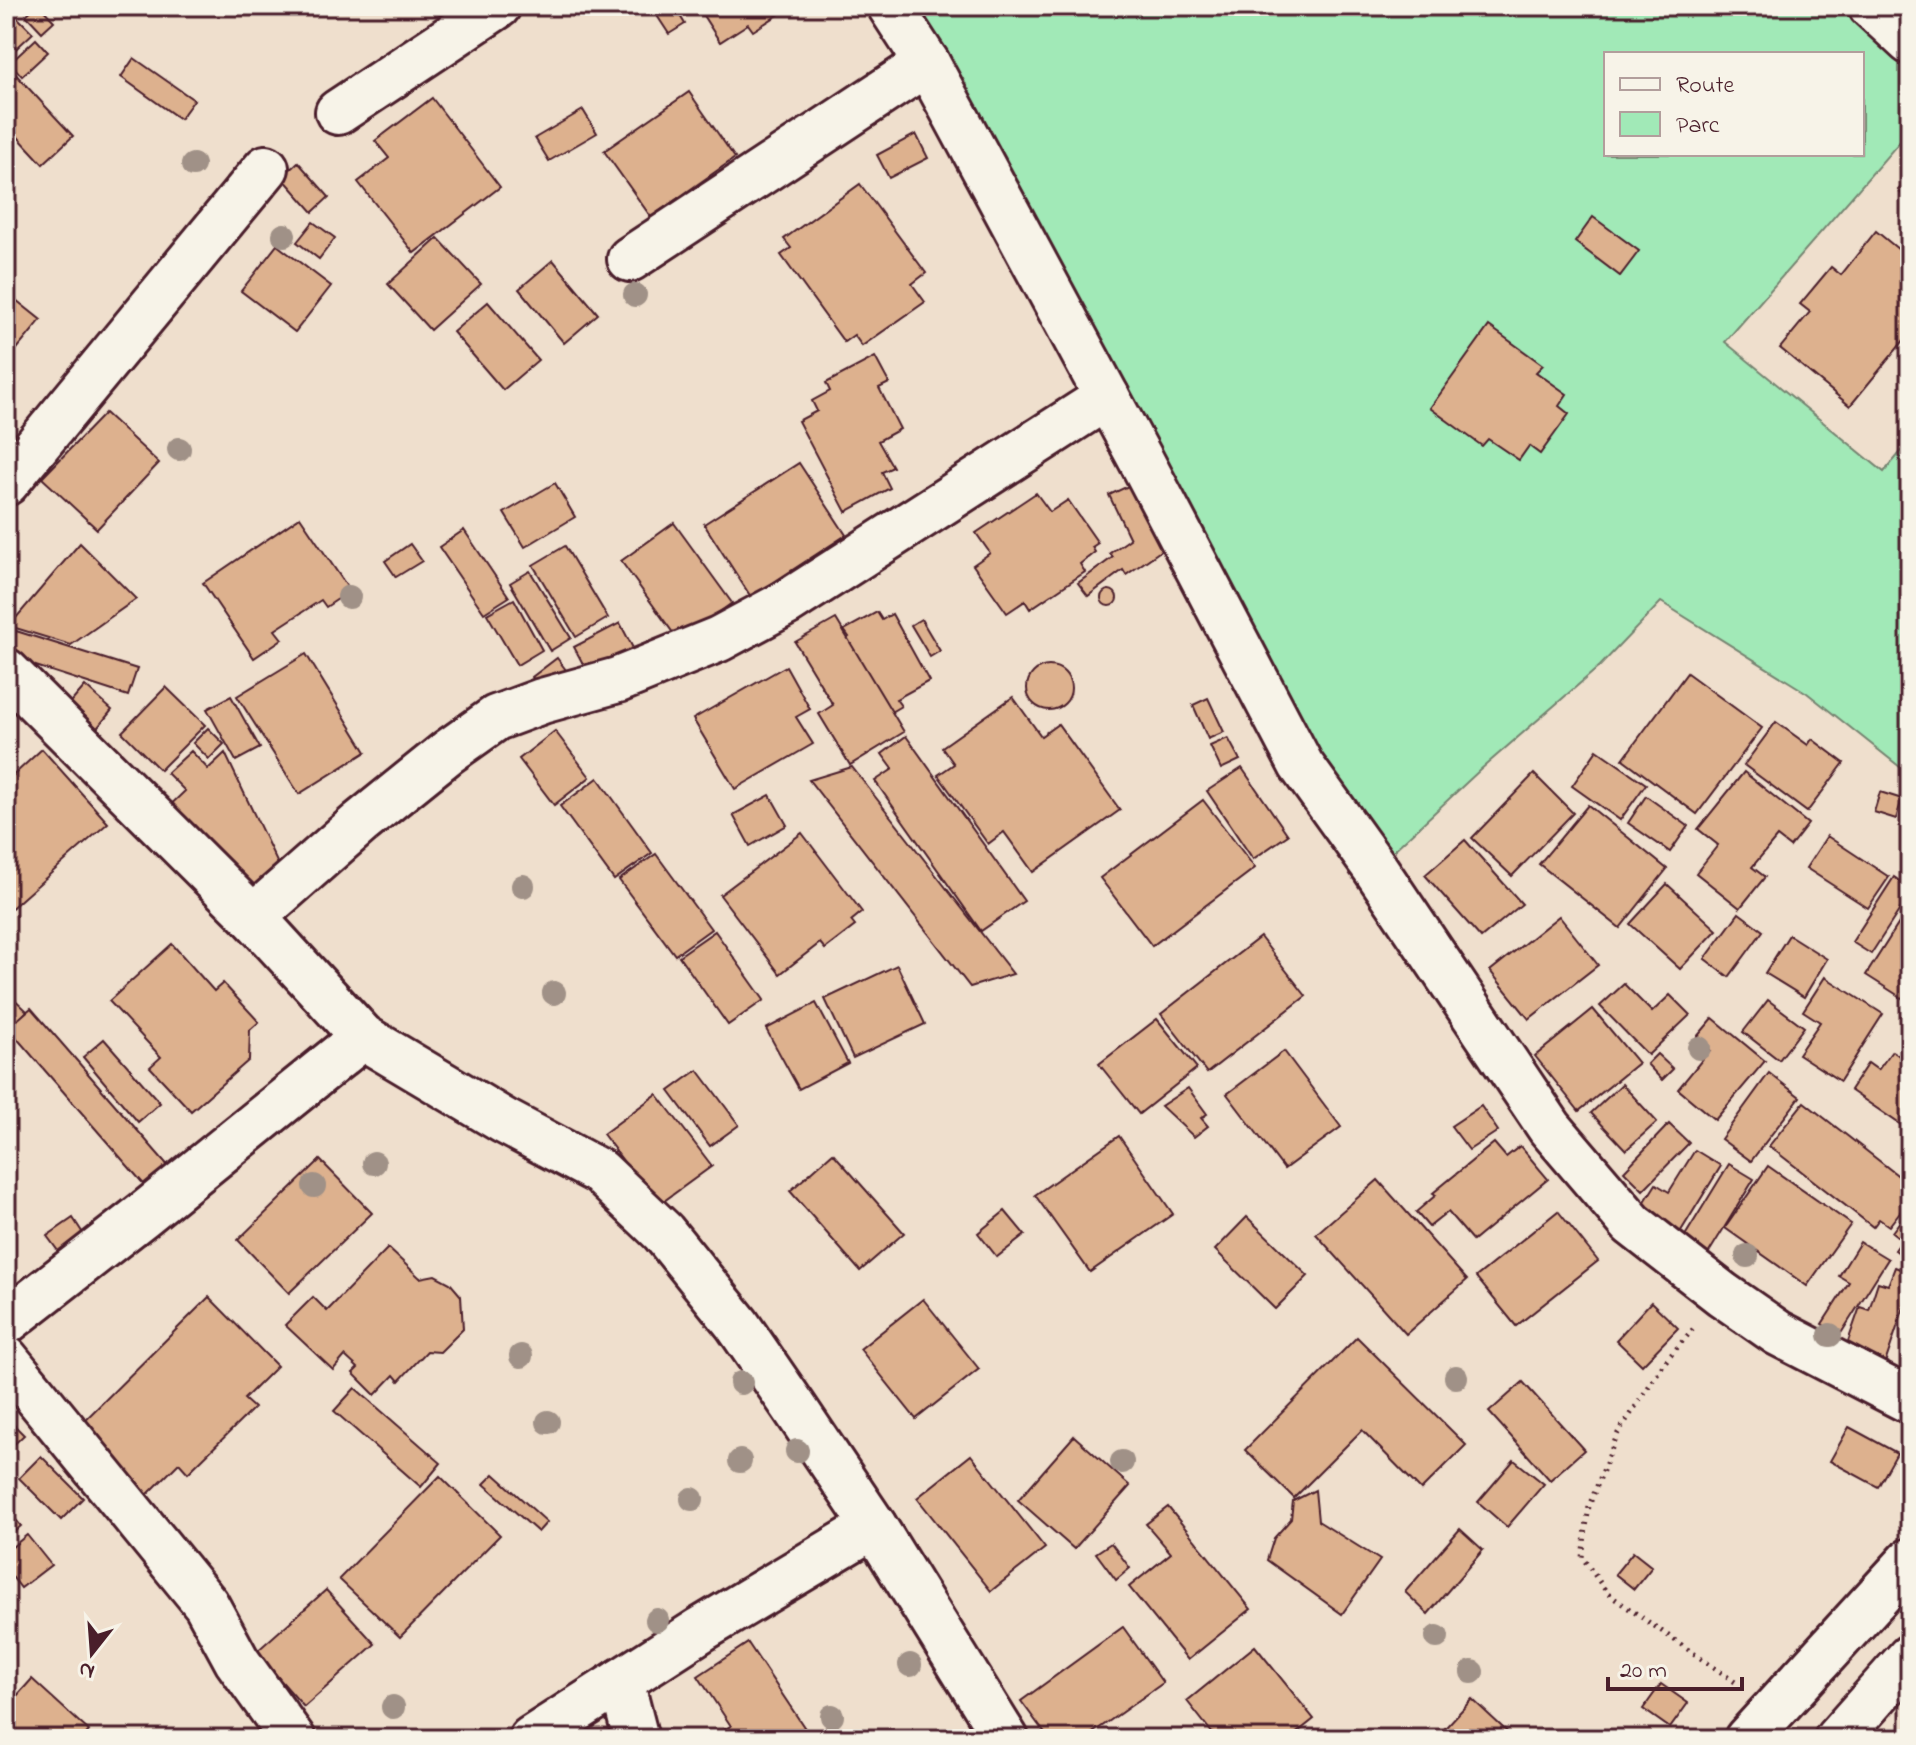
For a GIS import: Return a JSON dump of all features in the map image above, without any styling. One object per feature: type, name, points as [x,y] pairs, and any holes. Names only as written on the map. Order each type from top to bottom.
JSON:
[{"type":"street","points":[[890,6],[927,63],[1301,765],[1375,868],[1550,1128],[1632,1224],[1722,1294],[1778,1333],[1910,1401]]},
{"type":"street","points":[[1871,6],[1910,42]]},
{"type":"street","points":[[338,112],[477,11]]},
{"type":"street","points":[[630,259],[927,63]]},
{"type":"street","points":[[6,483],[266,168]]},
{"type":"street","points":[[253,917],[371,814],[496,718],[542,701],[618,680],[719,639],[788,602],[1107,397]]},
{"type":"street","points":[[6,671],[253,917],[363,1037],[504,1121],[600,1172],[663,1232],[737,1324],[874,1526],[1006,1739]]},
{"type":"street","points":[[6,1322],[363,1037]]},
{"type":"street","points":[[6,1359],[206,1604],[237,1661],[293,1739]]},
{"type":"street","points":[[531,1739],[874,1526]]},
{"type":"street","points":[[1761,1725],[1910,1561]]},
{"type":"street","points":[[1837,1739],[1910,1657]]},
{"type":"street","points":[[621,1681],[636,1739]]},
{"type":"path","points":[[1722,1294],[1665,1362],[1618,1433],[1589,1506],[1582,1557],[1608,1594],[1761,1725]]},
{"type":"green space","points":[[890,6],[1871,6],[1910,42],[1910,130],[1725,342],[1884,472],[1910,441],[1910,775],[1807,693],[1661,602],[1600,666],[1480,770],[1375,868]]},
{"type":"building","points":[[6,6],[33,33],[6,58]]},
{"type":"building","points":[[40,6],[54,21],[42,32],[26,15]]},
{"type":"building","points":[[662,6],[674,6],[685,24],[669,34],[654,11]]},
{"type":"building","points":[[697,6],[792,6],[753,31],[748,24],[720,42]]},
{"type":"building","points":[[36,39],[48,52],[22,76],[10,63]]},
{"type":"building","points":[[134,58],[194,100],[180,119],[121,77]]},
{"type":"building","points":[[8,66],[73,136],[43,164],[6,124]]},
{"type":"building","points":[[689,92],[735,158],[651,217],[604,151]]},
{"type":"building","points":[[432,98],[500,187],[414,253],[358,182],[389,158],[375,141]]},
{"type":"building","points":[[583,110],[597,133],[549,161],[535,138]]},
{"type":"building","points":[[916,134],[928,158],[889,178],[877,155]]},
{"type":"building","points":[[298,162],[329,197],[313,212],[282,177]]},
{"type":"building","points":[[1910,179],[1910,204],[1898,190]]},
{"type":"building","points":[[860,184],[926,273],[912,284],[925,302],[862,346],[854,335],[844,342],[781,255],[791,248],[784,239]]},
{"type":"building","points":[[1593,217],[1639,251],[1620,276],[1575,242]]},
{"type":"building","points":[[313,222],[335,238],[319,259],[297,242]]},
{"type":"building","points":[[1876,231],[1910,259],[1910,333],[1850,406],[1780,348],[1810,312],[1800,304],[1831,267],[1841,275]]},
{"type":"building","points":[[438,238],[481,284],[430,330],[388,284]]},
{"type":"building","points":[[277,245],[331,286],[295,332],[241,291]]},
{"type":"building","points":[[553,260],[598,314],[564,343],[519,289]]},
{"type":"building","points":[[6,292],[41,320],[8,360],[6,358]]},
{"type":"building","points":[[488,302],[538,360],[503,390],[453,332]]},
{"type":"building","points":[[1489,326],[1543,365],[1536,372],[1567,394],[1559,406],[1569,414],[1540,454],[1529,446],[1519,460],[1488,439],[1482,446],[1430,408]]},
{"type":"building","points":[[875,357],[889,383],[879,388],[900,429],[878,441],[893,467],[882,472],[890,488],[846,512],[798,421],[817,411],[812,401],[830,391],[826,383]]},
{"type":"building","points":[[105,413],[159,463],[97,529],[42,478]]},
{"type":"building","points":[[799,463],[846,535],[751,597],[704,524]]},
{"type":"building","points":[[1139,481],[1169,545],[1126,575],[1123,570],[1088,596],[1078,583],[1113,557],[1110,553],[1130,539],[1109,495]]},
{"type":"building","points":[[555,483],[575,517],[525,547],[504,513]]},
{"type":"building","points":[[1036,493],[1050,512],[1068,500],[1098,543],[1092,547],[1095,552],[1080,564],[1085,572],[1030,609],[1025,601],[1007,613],[973,565],[990,553],[976,533]]},
{"type":"building","points":[[300,517],[350,591],[326,607],[321,600],[275,630],[282,639],[254,658],[203,583]]},
{"type":"building","points":[[674,523],[732,603],[679,641],[621,561]]},
{"type":"building","points":[[464,530],[509,597],[484,613],[439,547]]},
{"type":"building","points":[[80,543],[136,599],[71,645],[9,626]]},
{"type":"building","points":[[410,544],[422,561],[396,577],[385,561]]},
{"type":"building","points":[[565,546],[608,618],[576,637],[533,565]]},
{"type":"building","points":[[530,571],[571,638],[550,651],[510,583]]},
{"type":"building","points":[[1106,590],[1112,590],[1117,598],[1115,604],[1106,606],[1101,601],[1101,595]]},
{"type":"building","points":[[514,599],[542,650],[517,665],[487,614]]},
{"type":"building","points":[[877,612],[882,620],[892,614],[929,681],[896,699],[901,706],[872,723],[838,662],[847,657],[839,643],[849,637],[844,630]]},
{"type":"building","points":[[836,619],[904,732],[850,765],[819,714],[833,705],[795,642]]},
{"type":"building","points":[[921,619],[940,651],[930,657],[911,625]]},
{"type":"building","points":[[620,623],[636,654],[590,677],[574,647]]},
{"type":"building","points":[[16,631],[137,669],[128,696],[8,657]]},
{"type":"building","points":[[306,654],[366,752],[299,794],[237,696]]},
{"type":"building","points":[[557,658],[572,678],[547,697],[532,677]]},
{"type":"building","points":[[786,666],[810,709],[796,717],[813,744],[735,789],[693,719]]},
{"type":"building","points":[[1049,666],[1064,673],[1071,688],[1064,703],[1049,710],[1034,703],[1027,688],[1034,673]]},
{"type":"building","points":[[1687,673],[1762,728],[1697,814],[1623,759]]},
{"type":"building","points":[[85,686],[112,710],[94,732],[66,708]]},
{"type":"building","points":[[166,687],[205,725],[160,770],[122,732]]},
{"type":"building","points":[[231,696],[260,748],[236,761],[207,709]]},
{"type":"building","points":[[1013,697],[1041,736],[1058,724],[1120,810],[1033,872],[1004,832],[988,844],[938,775],[954,764],[942,747]]},
{"type":"building","points":[[1208,698],[1224,732],[1208,739],[1193,705]]},
{"type":"building","points":[[1776,722],[1808,745],[1812,739],[1844,763],[1807,812],[1744,765]]},
{"type":"building","points":[[208,728],[224,744],[209,759],[193,743]]},
{"type":"building","points":[[555,731],[590,777],[554,805],[519,759]]},
{"type":"building","points":[[906,736],[1024,901],[981,931],[875,781],[893,769],[882,754]]},
{"type":"building","points":[[1228,738],[1240,760],[1221,769],[1210,746]]},
{"type":"building","points":[[42,749],[108,823],[6,913],[6,782]]},
{"type":"building","points":[[1597,750],[1646,784],[1620,820],[1572,786]]},
{"type":"building","points":[[191,751],[208,769],[225,753],[286,881],[267,900],[249,881],[239,892],[216,869],[199,830],[187,842],[160,815],[185,791],[167,773]]},
{"type":"building","points":[[852,767],[1013,974],[970,987],[809,780]]},
{"type":"building","points":[[1242,768],[1288,835],[1253,859],[1207,791]]},
{"type":"building","points":[[1744,772],[1808,824],[1790,847],[1777,837],[1752,867],[1765,877],[1740,908],[1696,873],[1718,845],[1698,829]]},
{"type":"building","points":[[1534,774],[1573,813],[1512,876],[1472,838]]},
{"type":"building","points":[[598,778],[652,853],[614,880],[560,806]]},
{"type":"building","points":[[1880,792],[1902,799],[1896,819],[1874,812]]},
{"type":"building","points":[[770,795],[787,825],[750,846],[733,815]]},
{"type":"building","points":[[1646,796],[1688,826],[1670,852],[1628,823]]},
{"type":"building","points":[[1203,800],[1255,868],[1152,946],[1100,878]]},
{"type":"building","points":[[1588,805],[1667,869],[1620,928],[1539,864]]},
{"type":"building","points":[[802,833],[862,912],[851,921],[855,926],[825,949],[820,943],[780,974],[720,895]]},
{"type":"building","points":[[1827,836],[1889,877],[1868,908],[1806,868]]},
{"type":"building","points":[[1465,840],[1522,904],[1481,938],[1425,875]]},
{"type":"building","points":[[656,854],[711,929],[675,955],[619,880]]},
{"type":"building","points":[[1894,877],[1910,888],[1910,894],[1871,954],[1852,942]]},
{"type":"building","points":[[1667,884],[1717,930],[1680,969],[1630,924]]},
{"type":"building","points":[[1739,913],[1763,931],[1729,977],[1705,959]]},
{"type":"building","points":[[1559,916],[1598,965],[1529,1019],[1490,971]]},
{"type":"building","points":[[1901,920],[1910,926],[1910,1003],[1866,975]]},
{"type":"building","points":[[715,931],[764,1000],[728,1025],[679,956]]},
{"type":"building","points":[[1789,935],[1827,959],[1804,997],[1765,973]]},
{"type":"building","points":[[1260,937],[1306,996],[1207,1073],[1161,1014]]},
{"type":"building","points":[[172,944],[214,991],[223,983],[259,1022],[250,1030],[249,1060],[191,1111],[150,1067],[161,1057],[109,1001]]},
{"type":"building","points":[[897,965],[925,1024],[853,1058],[825,999]]},
{"type":"building","points":[[1825,977],[1883,1014],[1840,1081],[1798,1054],[1820,1022],[1803,1011]]},
{"type":"building","points":[[1624,984],[1652,1012],[1670,995],[1690,1015],[1648,1055],[1600,1006]]},
{"type":"building","points":[[6,991],[27,1011],[6,1034]]},
{"type":"building","points":[[1768,1000],[1804,1027],[1779,1060],[1743,1032]]},
{"type":"building","points":[[816,1003],[848,1063],[799,1089],[766,1029]]},
{"type":"building","points":[[31,1008],[177,1176],[154,1196],[8,1028]]},
{"type":"building","points":[[1593,1009],[1638,1063],[1579,1111],[1535,1056]]},
{"type":"building","points":[[1713,1018],[1765,1061],[1715,1120],[1678,1089],[1710,1050],[1696,1038]]},
{"type":"building","points":[[1157,1019],[1197,1068],[1139,1114],[1099,1064]]},
{"type":"building","points":[[104,1039],[160,1103],[138,1122],[83,1057]]},
{"type":"building","points":[[1284,1051],[1341,1127],[1284,1169],[1227,1094]]},
{"type":"building","points":[[1892,1051],[1910,1063],[1910,1131],[1850,1090],[1868,1063],[1878,1070]]},
{"type":"building","points":[[1657,1054],[1673,1069],[1662,1080],[1647,1064]]},
{"type":"building","points":[[698,1070],[739,1125],[710,1146],[669,1091]]},
{"type":"building","points":[[1769,1073],[1800,1097],[1751,1161],[1721,1139]]},
{"type":"building","points":[[1622,1084],[1657,1122],[1626,1150],[1591,1113]]},
{"type":"building","points":[[1188,1088],[1207,1114],[1201,1118],[1208,1126],[1194,1137],[1161,1106]]},
{"type":"building","points":[[657,1094],[712,1166],[657,1206],[603,1134]]},
{"type":"building","points":[[1804,1102],[1910,1185],[1910,1199],[1889,1226],[1879,1219],[1873,1227],[1769,1146]]},
{"type":"building","points":[[1481,1106],[1498,1131],[1469,1150],[1451,1126]]},
{"type":"building","points":[[1669,1124],[1689,1143],[1643,1190],[1624,1171]]},
{"type":"building","points":[[1119,1136],[1173,1214],[1090,1272],[1035,1195]]},
{"type":"building","points":[[1494,1143],[1506,1157],[1520,1146],[1548,1179],[1473,1241],[1448,1212],[1429,1227],[1416,1212],[1436,1195],[1433,1193]]},
{"type":"building","points":[[1695,1150],[1721,1166],[1671,1247],[1632,1222],[1656,1184],[1669,1192]]},
{"type":"building","points":[[833,1153],[904,1233],[860,1271],[790,1191]]},
{"type":"building","points":[[320,1160],[372,1213],[289,1293],[238,1240]]},
{"type":"building","points":[[1729,1164],[1754,1179],[1705,1259],[1680,1244]]},
{"type":"building","points":[[1768,1166],[1851,1224],[1807,1286],[1725,1228]]},
{"type":"building","points":[[1378,1180],[1467,1280],[1406,1334],[1316,1234]]},
{"type":"building","points":[[1005,1211],[1025,1235],[997,1257],[978,1233]]},
{"type":"building","points":[[1558,1211],[1598,1261],[1516,1326],[1476,1277]]},
{"type":"building","points":[[1904,1216],[1910,1221],[1910,1261],[1895,1250],[1902,1240],[1892,1232]]},
{"type":"building","points":[[1247,1217],[1308,1276],[1275,1309],[1215,1250]]},
{"type":"building","points":[[73,1218],[88,1241],[64,1259],[47,1236]]},
{"type":"building","points":[[1860,1242],[1888,1259],[1840,1335],[1822,1324],[1849,1282],[1839,1276]]},
{"type":"building","points":[[388,1248],[420,1278],[435,1275],[450,1283],[461,1296],[463,1329],[440,1352],[427,1351],[399,1381],[394,1375],[375,1395],[353,1373],[358,1368],[345,1356],[333,1370],[285,1325],[313,1297],[327,1311]]},
{"type":"building","points":[[1895,1267],[1910,1273],[1910,1289],[1884,1366],[1844,1353],[1860,1307],[1869,1310],[1878,1282],[1888,1285]]},
{"type":"building","points":[[209,1297],[277,1366],[244,1399],[254,1408],[188,1473],[179,1463],[136,1506],[67,1438]]},
{"type":"building","points":[[923,1299],[979,1369],[916,1419],[860,1349]]},
{"type":"building","points":[[1651,1302],[1678,1328],[1642,1365],[1616,1340]]},
{"type":"building","points":[[1357,1337],[1466,1445],[1421,1490],[1362,1430],[1294,1498],[1245,1450]]},
{"type":"building","points":[[1523,1382],[1584,1450],[1550,1480],[1489,1412]]},
{"type":"building","points":[[355,1388],[441,1463],[421,1487],[334,1411]]},
{"type":"building","points":[[6,1417],[24,1435],[6,1452]]},
{"type":"building","points":[[1849,1427],[1897,1453],[1878,1487],[1830,1461]]},
{"type":"building","points":[[1074,1436],[1130,1486],[1074,1549],[1018,1500]]},
{"type":"building","points":[[971,1455],[1045,1548],[991,1591],[917,1498]]},
{"type":"building","points":[[41,1456],[83,1498],[61,1520],[19,1478]]},
{"type":"building","points":[[1514,1460],[1544,1484],[1507,1527],[1478,1502]]},
{"type":"building","points":[[494,1474],[547,1522],[538,1532],[484,1484]]},
{"type":"building","points":[[440,1476],[500,1535],[400,1637],[339,1579]]},
{"type":"building","points":[[1315,1490],[1318,1521],[1380,1560],[1342,1614],[1267,1560],[1274,1538],[1291,1519],[1293,1501]]},
{"type":"building","points":[[1168,1507],[1251,1609],[1188,1660],[1129,1587],[1171,1553],[1146,1524]]},
{"type":"building","points":[[6,1508],[21,1526],[6,1539]]},
{"type":"building","points":[[1460,1529],[1483,1550],[1428,1614],[1405,1592]]},
{"type":"building","points":[[27,1535],[51,1565],[21,1588],[6,1569],[6,1552]]},
{"type":"building","points":[[1111,1543],[1130,1568],[1116,1580],[1096,1553]]},
{"type":"building","points":[[1633,1552],[1652,1567],[1634,1589],[1615,1574]]},
{"type":"building","points":[[326,1590],[375,1644],[304,1707],[256,1652]]},
{"type":"building","points":[[1123,1627],[1163,1683],[1084,1739],[1049,1739],[1021,1701]]},
{"type":"building","points":[[748,1643],[812,1739],[723,1739],[719,1732],[731,1726],[698,1676]]},
{"type":"building","points":[[1255,1646],[1314,1719],[1289,1739],[1217,1739],[1187,1701]]},
{"type":"building","points":[[32,1679],[89,1731],[82,1739],[11,1739],[6,1735],[6,1708]]},
{"type":"building","points":[[1661,1684],[1688,1703],[1670,1728],[1643,1709]]},
{"type":"building","points":[[1472,1699],[1515,1739],[1435,1739]]}]
